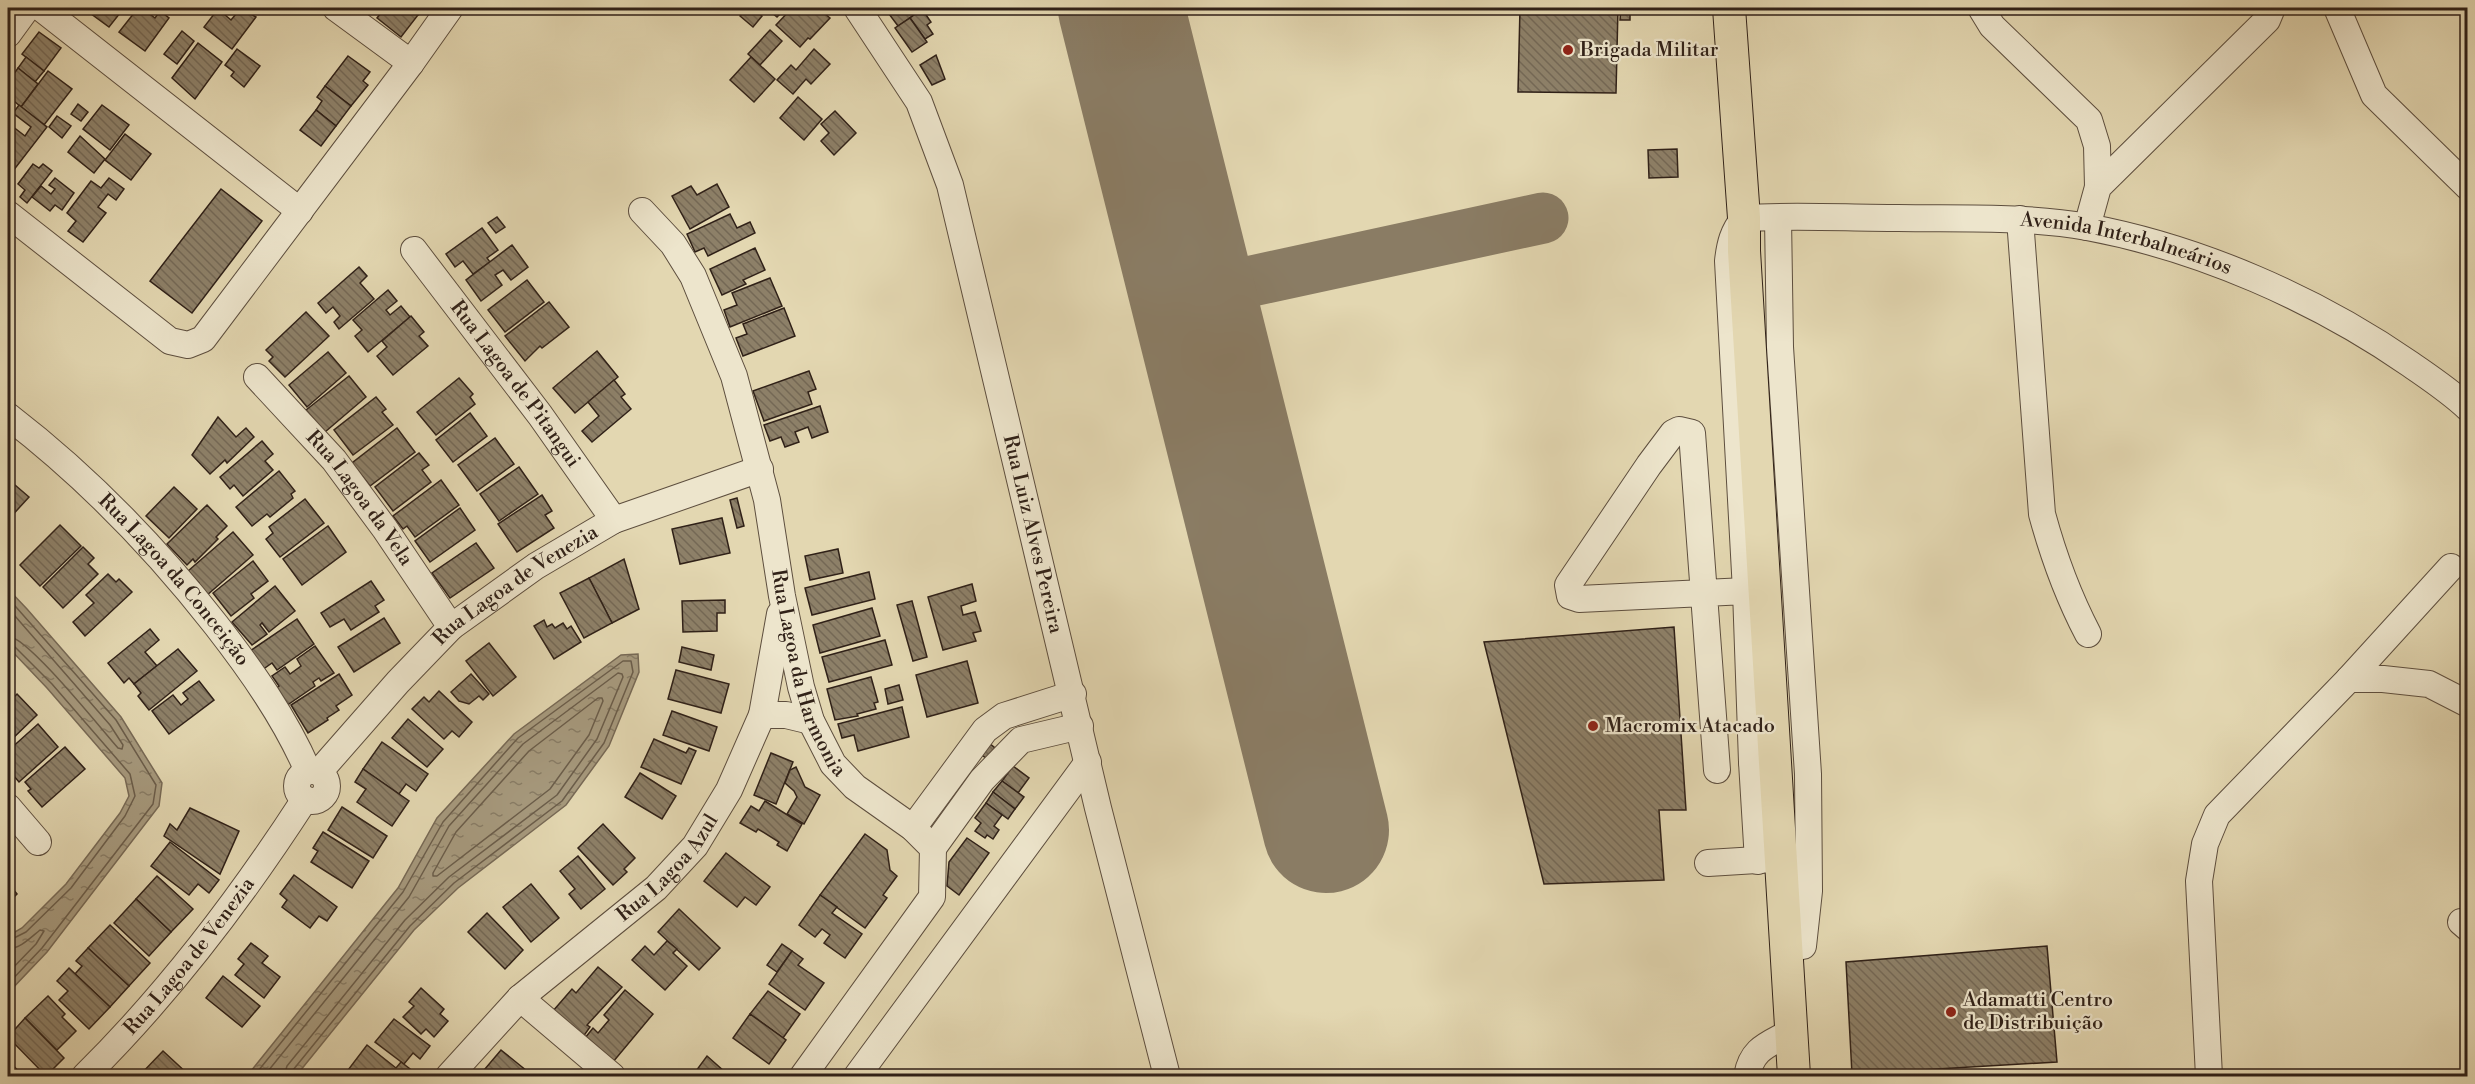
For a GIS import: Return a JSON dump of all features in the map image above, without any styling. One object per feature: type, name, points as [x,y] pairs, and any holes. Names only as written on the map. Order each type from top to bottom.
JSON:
[{"type":"main road","points":[[1729,8],[1759,217],[1744,262],[1763,760],[1770,859],[1791,1032],[1794,1077]]},
{"type":"main road","points":[[1744,8],[1759,217],[1811,1077]]},
{"type":"street","points":[[8,34],[27,8]]},
{"type":"street","points":[[41,8],[300,211]]},
{"type":"street","points":[[336,8],[411,63]]},
{"type":"street","points":[[8,214],[170,341],[188,345],[203,339],[450,8]]},
{"type":"street","name":"Rua Luiz Alves Pereira","points":[[857,8],[919,102],[950,185],[1088,762],[1167,1077]]},
{"type":"street","points":[[2098,187],[2267,20],[2272,8]]},
{"type":"street","points":[[2337,8],[2374,95],[2468,187]]},
{"type":"street","points":[[1984,9],[1992,26],[2089,120],[2097,146],[2098,187],[2087,227]]},
{"type":"street","name":"Rua Lagoa da Harmonia","points":[[642,211],[673,244],[693,276],[734,376],[767,500],[782,596],[801,687],[811,721],[833,764],[855,787],[913,828],[933,848]]},
{"type":"street","points":[[1763,760],[1746,591],[1728,261],[1735,230],[1759,217],[1781,358],[1808,774],[1809,891],[1803,946]]},
{"type":"street","name":"Avenida Interbalneários","points":[[1759,217],[2020,219],[2087,227],[2169,249],[2232,270],[2298,297],[2369,336],[2463,394]]},
{"type":"street","points":[[2020,219],[2042,514],[2052,554],[2067,594],[2088,634]]},
{"type":"street","name":"Rua Lagoa de Pitangui","points":[[414,250],[540,415],[614,520]]},
{"type":"street","name":"Rua Lagoa da Vela","points":[[257,377],[333,460],[385,529],[451,627]]},
{"type":"street","name":"Rua Lagoa da Conceição","points":[[8,416],[95,489],[184,584],[249,668],[314,771]]},
{"type":"street","points":[[1717,770],[1705,593],[1692,433],[1679,430],[1673,433],[1568,585],[1570,596],[1579,599],[1705,593],[1746,591]]},
{"type":"street","name":"Rua Lagoa de Venezia","points":[[85,1077],[128,1033],[193,956],[270,854],[305,799],[298,790],[297,784],[302,774],[314,771],[451,627],[536,566],[614,520],[760,469]]},
{"type":"street","points":[[2209,1077],[2199,881],[2205,844],[2217,815],[2349,679],[2451,567]]},
{"type":"street","name":"Rua Lagoa Azul","points":[[449,1077],[520,998],[656,888],[694,846],[729,790],[762,715],[771,674],[782,596]]},
{"type":"street","points":[[2349,679],[2383,679],[2429,684],[2468,704]]},
{"type":"street","points":[[913,828],[985,730],[1004,716],[1073,694]]},
{"type":"street","points":[[762,715],[786,715],[811,721]]},
{"type":"street","points":[[1004,716],[1021,740]]},
{"type":"street","points":[[802,1077],[932,897],[933,848],[982,780],[1021,740],[1080,726]]},
{"type":"street","points":[[857,1077],[1088,762]]},
{"type":"street","points":[[960,763],[982,780]]},
{"type":"street","points":[[8,807],[38,842]]},
{"type":"street","points":[[1708,863],[1770,859]]},
{"type":"street","points":[[520,998],[612,1077]]},
{"type":"street","points":[[1747,1077],[1750,1063],[1758,1050],[1791,1032]]},
{"type":"water","points":[[8,589],[121,717],[162,783],[159,806],[47,952],[8,993],[8,936],[22,928],[66,884],[120,813],[129,796],[125,778],[8,647]]},
{"type":"water","points":[[638,654],[639,672],[609,746],[566,805],[458,888],[414,930],[296,1076],[247,1076],[398,888],[437,818],[514,734],[621,655]]},
{"type":"building","points":[[94,8],[124,8],[109,27],[90,13]]},
{"type":"building","points":[[138,8],[142,8],[155,18],[160,11],[169,18],[145,51],[119,32]]},
{"type":"building","points":[[206,8],[219,8],[214,14]]},
{"type":"building","points":[[241,8],[256,17],[232,49],[204,27],[218,9],[231,20]]},
{"type":"building","points":[[385,8],[408,8],[418,15],[401,37],[377,18]]},
{"type":"building","points":[[408,8],[423,8],[418,15]]},
{"type":"building","points":[[747,8],[752,8],[762,16],[753,27],[740,16]]},
{"type":"building","points":[[766,8],[786,8],[777,17]]},
{"type":"building","points":[[792,8],[818,8],[830,18],[800,47],[776,25]]},
{"type":"building","points":[[881,8],[893,8],[885,13]]},
{"type":"building","points":[[898,8],[924,8],[898,26],[889,14]]},
{"type":"building","name":"Brigada Militar","points":[[1520,8],[1618,8],[1616,93],[1518,92]]},
{"type":"building","points":[[1621,8],[1630,8],[1630,20],[1620,20]]},
{"type":"building","points":[[922,9],[931,22],[927,25],[933,34],[925,39],[910,18]]},
{"type":"building","points":[[910,18],[927,42],[912,52],[895,28]]},
{"type":"building","points":[[770,30],[782,41],[760,65],[748,54]]},
{"type":"building","points":[[182,31],[194,41],[177,64],[164,54]]},
{"type":"building","points":[[39,32],[61,48],[44,71],[22,54]]},
{"type":"building","points":[[198,43],[222,62],[195,99],[172,78]]},
{"type":"building","points":[[237,49],[260,66],[244,87],[231,76],[234,72],[225,65]]},
{"type":"building","points":[[814,49],[830,64],[811,84],[806,79],[793,94],[777,80],[791,65],[796,70]]},
{"type":"building","points":[[936,55],[945,79],[932,85],[920,65]]},
{"type":"building","points":[[348,56],[370,72],[363,81],[368,85],[351,106],[325,86]]},
{"type":"building","points":[[26,57],[44,71],[35,82],[18,68]]},
{"type":"building","points":[[751,57],[775,79],[754,102],[730,80]]},
{"type":"building","points":[[18,68],[38,84],[21,107],[8,96],[8,82]]},
{"type":"building","points":[[48,71],[72,89],[44,125],[21,107]]},
{"type":"building","points":[[325,86],[351,106],[336,126],[316,110],[322,101],[317,97]]},
{"type":"building","points":[[798,97],[822,119],[804,140],[780,118]]},
{"type":"building","points":[[78,104],[88,112],[81,121],[71,114]]},
{"type":"building","points":[[19,105],[47,127],[13,171],[8,167],[8,123],[25,136],[31,127],[13,113]]},
{"type":"building","points":[[102,105],[129,125],[110,150],[83,129]]},
{"type":"building","points":[[316,110],[336,126],[321,146],[300,130]]},
{"type":"building","points":[[835,111],[856,133],[834,155],[821,141],[829,133],[821,124]]},
{"type":"building","points":[[57,116],[71,126],[62,138],[49,127]]},
{"type":"building","points":[[125,134],[151,154],[131,180],[105,160]]},
{"type":"building","points":[[80,136],[105,159],[94,173],[68,152]]},
{"type":"building","points":[[1677,149],[1678,177],[1649,178],[1648,150]]},
{"type":"building","points":[[33,164],[39,168],[43,164],[52,171],[27,203],[20,197],[25,190],[18,184]]},
{"type":"building","points":[[55,178],[74,193],[62,210],[55,205],[50,211],[32,197],[41,186],[51,194],[55,189],[49,185]]},
{"type":"building","points":[[109,178],[124,189],[116,200],[108,194],[98,207],[106,213],[83,242],[68,231],[76,221],[67,213],[91,181],[101,188]]},
{"type":"building","points":[[717,184],[729,207],[690,229],[672,196],[691,186],[697,195]]},
{"type":"building","points":[[221,189],[262,221],[192,313],[150,281]]},
{"type":"building","points":[[730,214],[737,228],[750,222],[755,233],[708,256],[704,248],[695,252],[687,234]]},
{"type":"building","points":[[497,217],[505,227],[496,233],[488,223]]},
{"type":"building","points":[[482,228],[498,250],[487,258],[490,262],[473,274],[463,261],[455,267],[446,254]]},
{"type":"building","points":[[512,245],[528,267],[511,280],[503,270],[495,275],[502,285],[481,301],[466,280]]},
{"type":"building","points":[[755,248],[765,270],[743,280],[746,284],[722,295],[710,269]]},
{"type":"building","points":[[359,267],[367,276],[360,283],[374,299],[339,329],[334,322],[340,316],[333,307],[326,313],[318,303]]},
{"type":"building","points":[[770,278],[782,306],[730,327],[724,310],[737,305],[732,293]]},
{"type":"building","points":[[527,280],[544,302],[505,332],[488,310]]},
{"type":"building","points":[[388,290],[397,301],[386,310],[390,315],[401,306],[410,317],[368,352],[355,336],[362,330],[353,320]]},
{"type":"building","points":[[549,302],[569,327],[542,348],[540,346],[525,361],[505,336]]},
{"type":"building","points":[[784,308],[795,336],[743,356],[736,338],[747,334],[743,324]]},
{"type":"building","points":[[306,312],[329,336],[285,377],[269,361],[273,357],[266,350]]},
{"type":"building","points":[[411,316],[424,332],[419,336],[428,346],[393,375],[377,356],[387,347],[382,341]]},
{"type":"building","points":[[597,351],[618,377],[575,413],[553,388]]},
{"type":"building","points":[[328,352],[346,373],[307,407],[289,385]]},
{"type":"building","points":[[809,371],[816,389],[808,392],[812,404],[764,421],[753,391]]},
{"type":"building","points":[[349,376],[366,397],[325,432],[306,410]]},
{"type":"building","points":[[459,378],[473,394],[470,397],[475,404],[436,435],[417,412]]},
{"type":"building","points":[[614,380],[625,394],[621,397],[631,409],[592,442],[582,431],[599,416],[588,402]]},
{"type":"building","points":[[376,397],[386,409],[382,412],[393,425],[353,455],[334,430]]},
{"type":"building","points":[[820,406],[828,432],[812,438],[808,427],[795,432],[799,442],[785,447],[781,437],[770,441],[764,425]]},
{"type":"building","points":[[470,413],[487,436],[453,462],[436,440]]},
{"type":"building","points":[[218,417],[236,437],[246,428],[254,437],[227,463],[225,460],[210,474],[192,455]]},
{"type":"building","points":[[397,428],[415,452],[370,486],[352,463]]},
{"type":"building","points":[[495,438],[514,464],[477,491],[458,465]]},
{"type":"building","points":[[262,441],[273,454],[265,461],[273,470],[243,496],[234,485],[230,489],[220,477]]},
{"type":"building","points":[[419,453],[429,465],[422,470],[431,482],[393,511],[375,487]]},
{"type":"building","points":[[519,467],[538,494],[499,521],[480,494]]},
{"type":"building","points":[[279,471],[295,491],[291,494],[293,498],[270,517],[267,514],[252,526],[236,507]]},
{"type":"building","points":[[8,479],[29,497],[8,520]]},
{"type":"building","points":[[441,480],[459,505],[415,537],[407,526],[403,529],[393,516]]},
{"type":"building","points":[[174,487],[197,509],[169,538],[146,516]]},
{"type":"building","points":[[542,495],[552,511],[545,515],[554,528],[517,552],[498,524]]},
{"type":"building","points":[[737,498],[744,526],[737,528],[730,500]]},
{"type":"building","points":[[305,499],[324,523],[280,557],[266,539],[273,533],[269,527]]},
{"type":"building","points":[[207,505],[227,526],[216,537],[218,539],[195,562],[193,559],[187,565],[167,544]]},
{"type":"building","points":[[460,508],[475,530],[430,562],[415,541]]},
{"type":"building","points":[[722,518],[730,553],[680,564],[672,529]]},
{"type":"building","points":[[60,525],[81,546],[40,586],[20,565]]},
{"type":"building","points":[[328,526],[346,552],[302,585],[283,559]]},
{"type":"building","points":[[233,532],[253,555],[206,596],[197,585],[199,583],[188,571]]},
{"type":"building","points":[[476,543],[494,568],[450,598],[432,573]]},
{"type":"building","points":[[83,547],[94,558],[88,564],[98,574],[63,608],[43,587]]},
{"type":"building","points":[[838,549],[843,573],[810,580],[805,556]]},
{"type":"building","points":[[624,559],[639,609],[612,623],[589,578]]},
{"type":"building","points":[[253,561],[268,581],[251,594],[254,598],[231,616],[213,593]]},
{"type":"building","points":[[869,572],[875,599],[812,615],[805,588]]},
{"type":"building","points":[[108,574],[116,582],[119,579],[132,592],[85,636],[73,622],[94,603],[86,595]]},
{"type":"building","points":[[589,578],[612,623],[584,638],[560,593]]},
{"type":"building","points":[[371,581],[384,600],[375,606],[379,612],[351,630],[344,619],[330,627],[321,613]]},
{"type":"building","points":[[972,584],[976,601],[961,606],[963,615],[975,612],[981,631],[973,633],[976,641],[943,650],[928,597]]},
{"type":"building","points":[[275,586],[295,611],[269,632],[262,623],[260,625],[267,634],[252,645],[232,622]]},
{"type":"building","points":[[725,600],[725,613],[717,613],[717,631],[683,632],[682,601]]},
{"type":"building","points":[[912,601],[927,657],[913,661],[897,605]]},
{"type":"building","points":[[872,608],[880,636],[820,653],[813,625]]},
{"type":"building","points":[[384,618],[400,643],[354,672],[338,647]]},
{"type":"building","points":[[297,619],[314,644],[277,670],[272,663],[262,670],[250,651]]},
{"type":"building","points":[[544,620],[547,627],[552,624],[555,628],[563,623],[567,629],[571,626],[581,642],[554,659],[534,626]]},
{"type":"building","name":"Macromix Atacado","points":[[1674,627],[1686,810],[1659,810],[1664,880],[1544,884],[1484,642]]},
{"type":"building","points":[[150,629],[159,640],[145,652],[157,666],[134,684],[129,678],[124,683],[108,663]]},
{"type":"building","points":[[885,640],[892,665],[829,682],[822,657]]},
{"type":"building","points":[[489,643],[516,677],[493,696],[466,661]]},
{"type":"building","points":[[315,646],[334,673],[321,681],[319,678],[313,682],[315,686],[286,706],[275,689],[279,686],[272,676],[285,667],[290,674],[301,666],[297,659]]},
{"type":"building","points":[[682,647],[714,655],[711,670],[679,662]]},
{"type":"building","points":[[178,649],[197,671],[149,710],[138,696],[141,693],[134,684]]},
{"type":"building","points":[[967,661],[978,703],[927,717],[916,675]]},
{"type":"building","points":[[676,670],[729,684],[721,713],[668,699]]},
{"type":"building","points":[[339,674],[352,695],[336,706],[339,710],[327,718],[328,720],[308,733],[291,705]]},
{"type":"building","points":[[471,674],[489,694],[483,700],[479,696],[469,704],[459,701],[451,692]]},
{"type":"building","points":[[871,677],[878,702],[874,703],[876,709],[857,714],[858,716],[835,720],[827,689]]},
{"type":"building","points":[[199,681],[214,700],[169,734],[152,711],[173,695],[181,705],[188,699],[183,693]]},
{"type":"building","points":[[899,685],[903,700],[888,704],[885,689]]},
{"type":"building","points":[[439,691],[472,722],[459,737],[452,731],[444,739],[412,709],[424,697],[429,702]]},
{"type":"building","points":[[17,694],[37,715],[8,743],[8,703]]},
{"type":"building","points":[[902,707],[909,737],[858,751],[854,735],[842,738],[838,724]]},
{"type":"building","points":[[672,711],[717,727],[709,751],[663,735]]},
{"type":"building","points":[[408,719],[443,749],[427,767],[392,738]]},
{"type":"building","points":[[38,724],[58,747],[19,782],[8,769],[8,751]]},
{"type":"building","points":[[978,734],[995,748],[987,759],[969,745]]},
{"type":"building","points":[[654,739],[686,753],[689,748],[696,751],[681,784],[641,767]]},
{"type":"building","points":[[382,742],[428,774],[416,791],[406,784],[399,794],[363,769]]},
{"type":"building","points":[[65,747],[85,769],[42,807],[28,791],[31,789],[25,782]]},
{"type":"building","points":[[771,753],[793,762],[776,804],[754,795]]},
{"type":"building","points":[[1013,766],[1029,778],[1018,793],[1002,781]]},
{"type":"building","points":[[796,767],[805,787],[820,795],[804,824],[787,814],[797,797],[785,783],[790,770]]},
{"type":"building","points":[[363,769],[409,801],[392,826],[357,802],[366,789],[355,782]]},
{"type":"building","points":[[640,773],[676,796],[662,819],[625,797]]},
{"type":"building","points":[[1002,781],[1024,797],[1015,809],[993,792]]},
{"type":"building","points":[[993,792],[1015,809],[1008,819],[986,803]]},
{"type":"building","points":[[765,801],[802,824],[787,851],[777,845],[779,842],[758,829],[756,832],[740,823],[751,806],[759,811]]},
{"type":"building","points":[[986,803],[1002,815],[994,826],[999,830],[993,839],[987,835],[985,838],[975,831],[981,823],[975,818]]},
{"type":"building","points":[[342,807],[387,836],[373,858],[328,830]]},
{"type":"building","points":[[190,808],[239,831],[220,874],[164,836],[170,824],[177,830]]},
{"type":"building","points":[[603,824],[635,858],[624,869],[627,872],[613,885],[578,848]]},
{"type":"building","points":[[323,832],[369,861],[352,888],[311,862],[318,851],[313,848]]},
{"type":"building","points":[[865,834],[887,850],[890,870],[897,876],[883,895],[887,898],[865,928],[820,895]]},
{"type":"building","points":[[967,838],[989,853],[959,895],[947,886],[949,862]]},
{"type":"building","points":[[170,842],[219,880],[209,893],[198,884],[189,895],[151,866]]},
{"type":"building","points":[[726,853],[770,887],[756,905],[745,897],[737,907],[704,881]]},
{"type":"building","points":[[578,856],[605,889],[581,909],[569,894],[575,889],[560,871]]},
{"type":"building","points":[[294,875],[337,907],[327,921],[319,916],[310,928],[282,907],[287,900],[280,894]]},
{"type":"building","points":[[157,876],[193,909],[171,932],[136,899]]},
{"type":"building","points":[[8,883],[17,894],[8,903]]},
{"type":"building","points":[[531,884],[559,918],[531,942],[503,907]]},
{"type":"building","points":[[820,895],[837,907],[832,913],[862,934],[845,958],[824,943],[830,935],[822,929],[815,937],[799,925]]},
{"type":"building","points":[[136,899],[171,932],[149,956],[114,923]]},
{"type":"building","points":[[679,909],[720,948],[699,970],[658,932]]},
{"type":"building","points":[[487,913],[523,950],[505,969],[468,932]]},
{"type":"building","points":[[110,925],[150,963],[129,986],[88,948]]},
{"type":"building","points":[[667,941],[677,949],[673,953],[687,966],[665,990],[632,960],[645,946],[654,955]]},
{"type":"building","points":[[251,943],[268,956],[262,963],[280,977],[264,998],[235,975],[244,964],[238,959]]},
{"type":"building","points":[[782,944],[792,951],[777,972],[767,965]]},
{"type":"building","name":"Adamatti Centro de Distribuição","points":[[2047,946],[2057,1062],[1852,1074],[1846,962]]},
{"type":"building","points":[[88,948],[129,986],[110,1007],[75,974],[82,966],[76,961]]},
{"type":"building","points":[[792,951],[803,959],[798,965],[824,983],[805,1010],[769,984]]},
{"type":"building","points":[[598,967],[622,987],[587,1025],[590,1027],[583,1037],[553,1011],[572,989],[576,993]]},
{"type":"building","points":[[69,968],[110,1007],[89,1029],[59,1000],[68,991],[57,981]]},
{"type":"building","points":[[223,976],[260,1006],[242,1027],[206,998]]},
{"type":"building","points":[[421,988],[444,1009],[440,1014],[448,1021],[434,1037],[426,1029],[421,1034],[403,1017],[414,1006],[409,1002]]},
{"type":"building","points":[[625,990],[653,1014],[613,1062],[585,1038],[593,1028],[598,1033],[609,1020],[604,1015]]},
{"type":"building","points":[[768,991],[800,1014],[783,1038],[750,1014]]},
{"type":"building","points":[[48,996],[65,1014],[62,1017],[76,1031],[57,1050],[25,1018]]},
{"type":"building","points":[[750,1014],[786,1040],[769,1064],[733,1038]]},
{"type":"building","points":[[25,1018],[64,1058],[46,1076],[8,1037]]},
{"type":"building","points":[[394,1019],[430,1046],[420,1059],[413,1053],[404,1064],[375,1042]]},
{"type":"building","points":[[367,1045],[396,1068],[401,1062],[410,1069],[405,1076],[356,1076],[348,1070]]},
{"type":"building","points":[[501,1050],[527,1071],[522,1076],[479,1076]]},
{"type":"building","points":[[163,1051],[190,1076],[139,1076]]},
{"type":"building","points":[[707,1056],[726,1073],[724,1076],[693,1075]]},
{"type":"building","points":[[8,1060],[23,1076],[8,1076]]},
{"type":"building","points":[[339,1070],[349,1076],[334,1076]]},
{"type":"building","points":[[527,1071],[534,1076],[522,1076]]},
{"type":"taxiway","points":[[1192,294],[1543,218]]},
{"type":"runway","points":[[1121,8],[1326,830]]},
{"type":"place","name":"Brigada Militar","points":[[1568,50]]},
{"type":"place","name":"Macromix Atacado","points":[[1593,726]]},
{"type":"place","name":"Adamatti Centro de Distribuição","points":[[1951,1012]]}]
